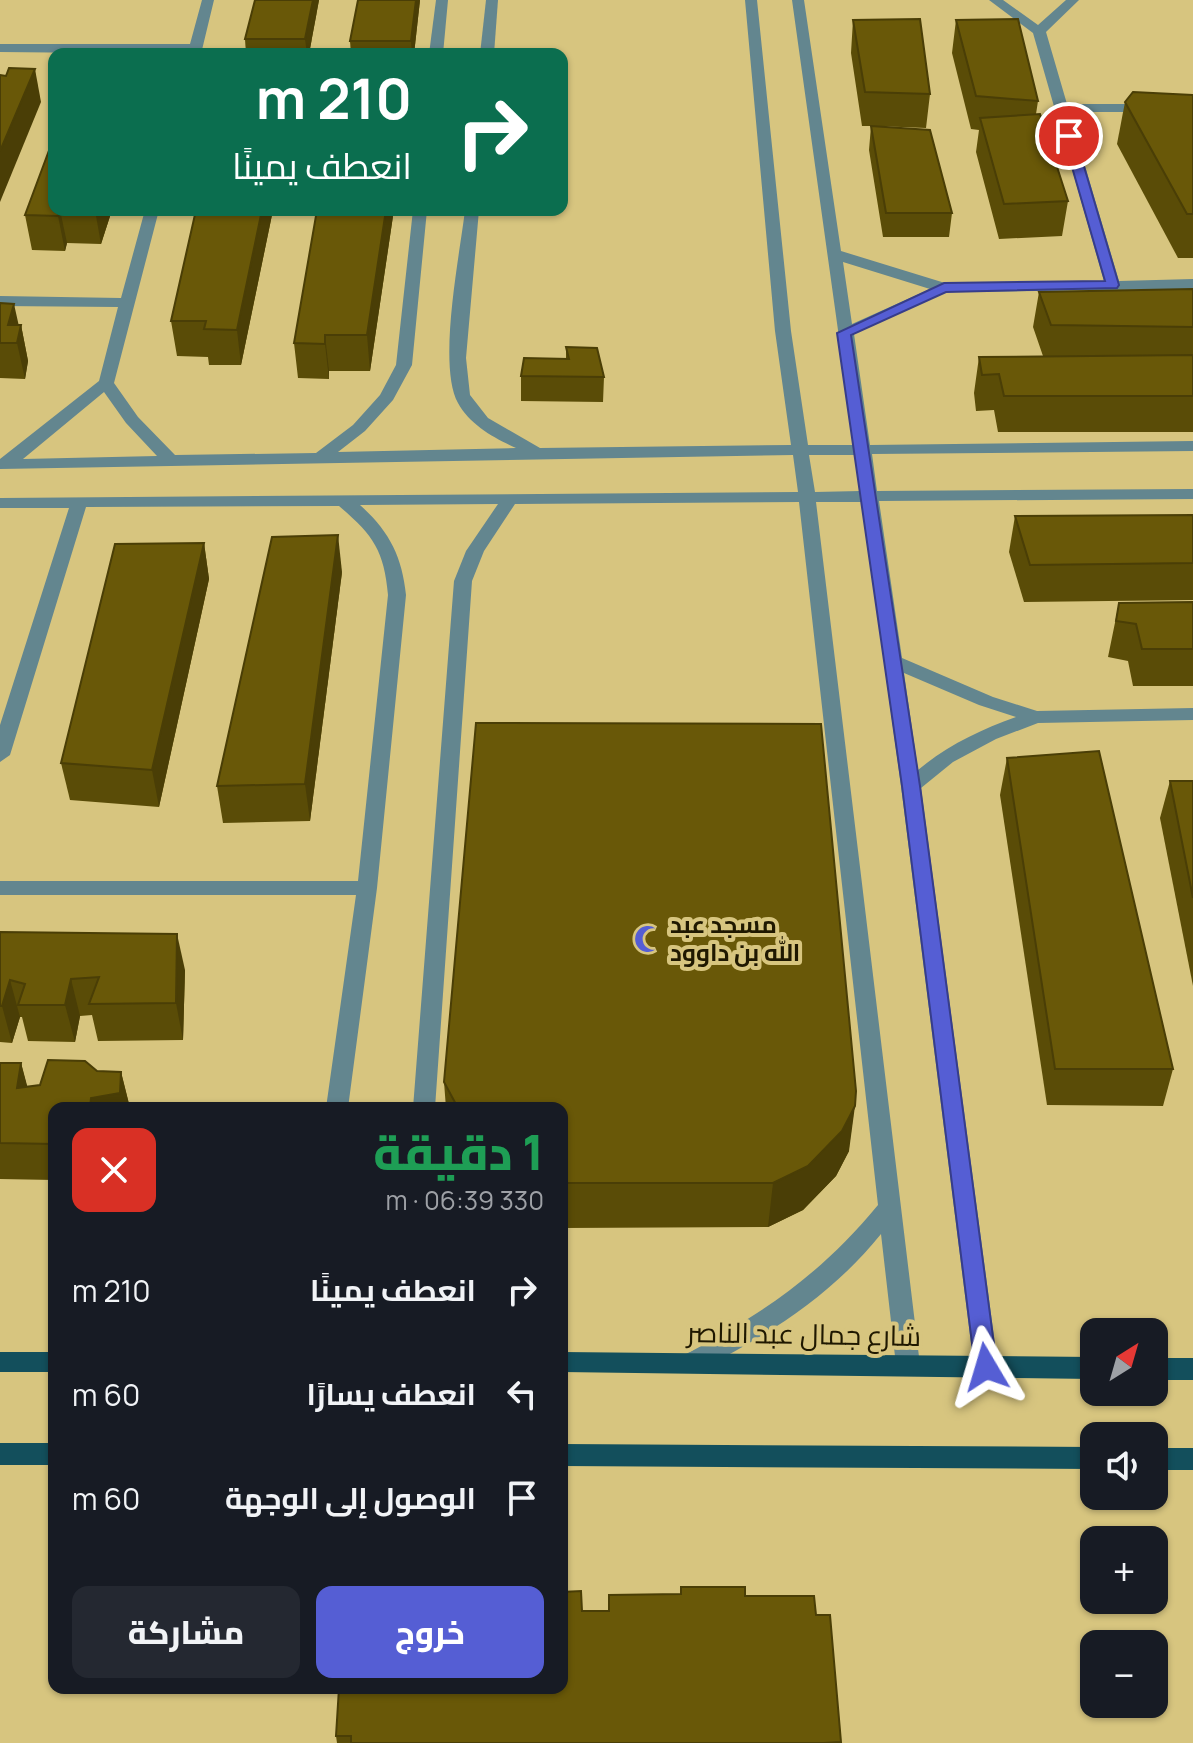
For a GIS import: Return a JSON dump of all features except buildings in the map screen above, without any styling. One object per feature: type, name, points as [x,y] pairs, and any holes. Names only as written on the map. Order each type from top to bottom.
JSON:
[{"type":"main road","points":[[0,1362],[48,1362]]},
{"type":"main road","name":"شارع جمال عبد الناصر","points":[[568,1362],[1080,1368]]},
{"type":"main road","points":[[1168,1369],[1193,1369]]},
{"type":"main road","points":[[0,1454],[48,1454]]},
{"type":"main road","points":[[568,1455],[1080,1458]]},
{"type":"main road","points":[[1168,1459],[1193,1459]]},
{"type":"street","points":[[195,48],[208,0]]},
{"type":"street","points":[[437,48],[442,0]]},
{"type":"street","points":[[488,48],[492,0]]},
{"type":"street","points":[[751,0],[783,331],[807,497],[908,1365]]},
{"type":"street","points":[[798,0],[911,786],[986,1367]]},
{"type":"street","points":[[995,0],[1039,31],[1113,285]]},
{"type":"street","points":[[1039,31],[1073,0]]},
{"type":"street","points":[[0,48],[48,49]]},
{"type":"street","points":[[1061,108],[1193,108]]},
{"type":"street","points":[[3,464],[106,383],[150,216]]},
{"type":"street","points":[[321,457],[359,428],[387,397],[404,365],[419,216]]},
{"type":"street","points":[[471,216],[457,362],[462,397],[490,429],[537,453]]},
{"type":"street","points":[[832,252],[867,266],[944,288],[1193,284]]},
{"type":"street","points":[[844,333],[944,288]]},
{"type":"street","points":[[0,301],[127,303]]},
{"type":"street","points":[[106,383],[132,420],[171,461]]},
{"type":"street","points":[[3,464],[537,453],[1193,446]]},
{"type":"street","points":[[0,503],[1193,494]]},
{"type":"street","points":[[424,1102],[463,581],[475,551],[511,498]]},
{"type":"street","points":[[338,1102],[367,888],[397,595],[395,562],[376,529],[343,500]]},
{"type":"street","points":[[0,755],[4,728],[79,502]]},
{"type":"street","points":[[893,661],[962,691],[1036,717]]},
{"type":"street","points":[[911,786],[946,757],[989,734],[1036,717],[1193,714]]},
{"type":"street","points":[[0,888],[367,888]]},
{"type":"street","points":[[693,1362],[756,1331],[810,1294],[856,1251],[890,1207]]},
{"type":"place","name":"مسجد عبد الله بن داوود","points":[[648,939]]},
{"type":"route","points":[[986,1367],[911,786],[844,333],[944,288],[1113,285],[1069,136]]}]
